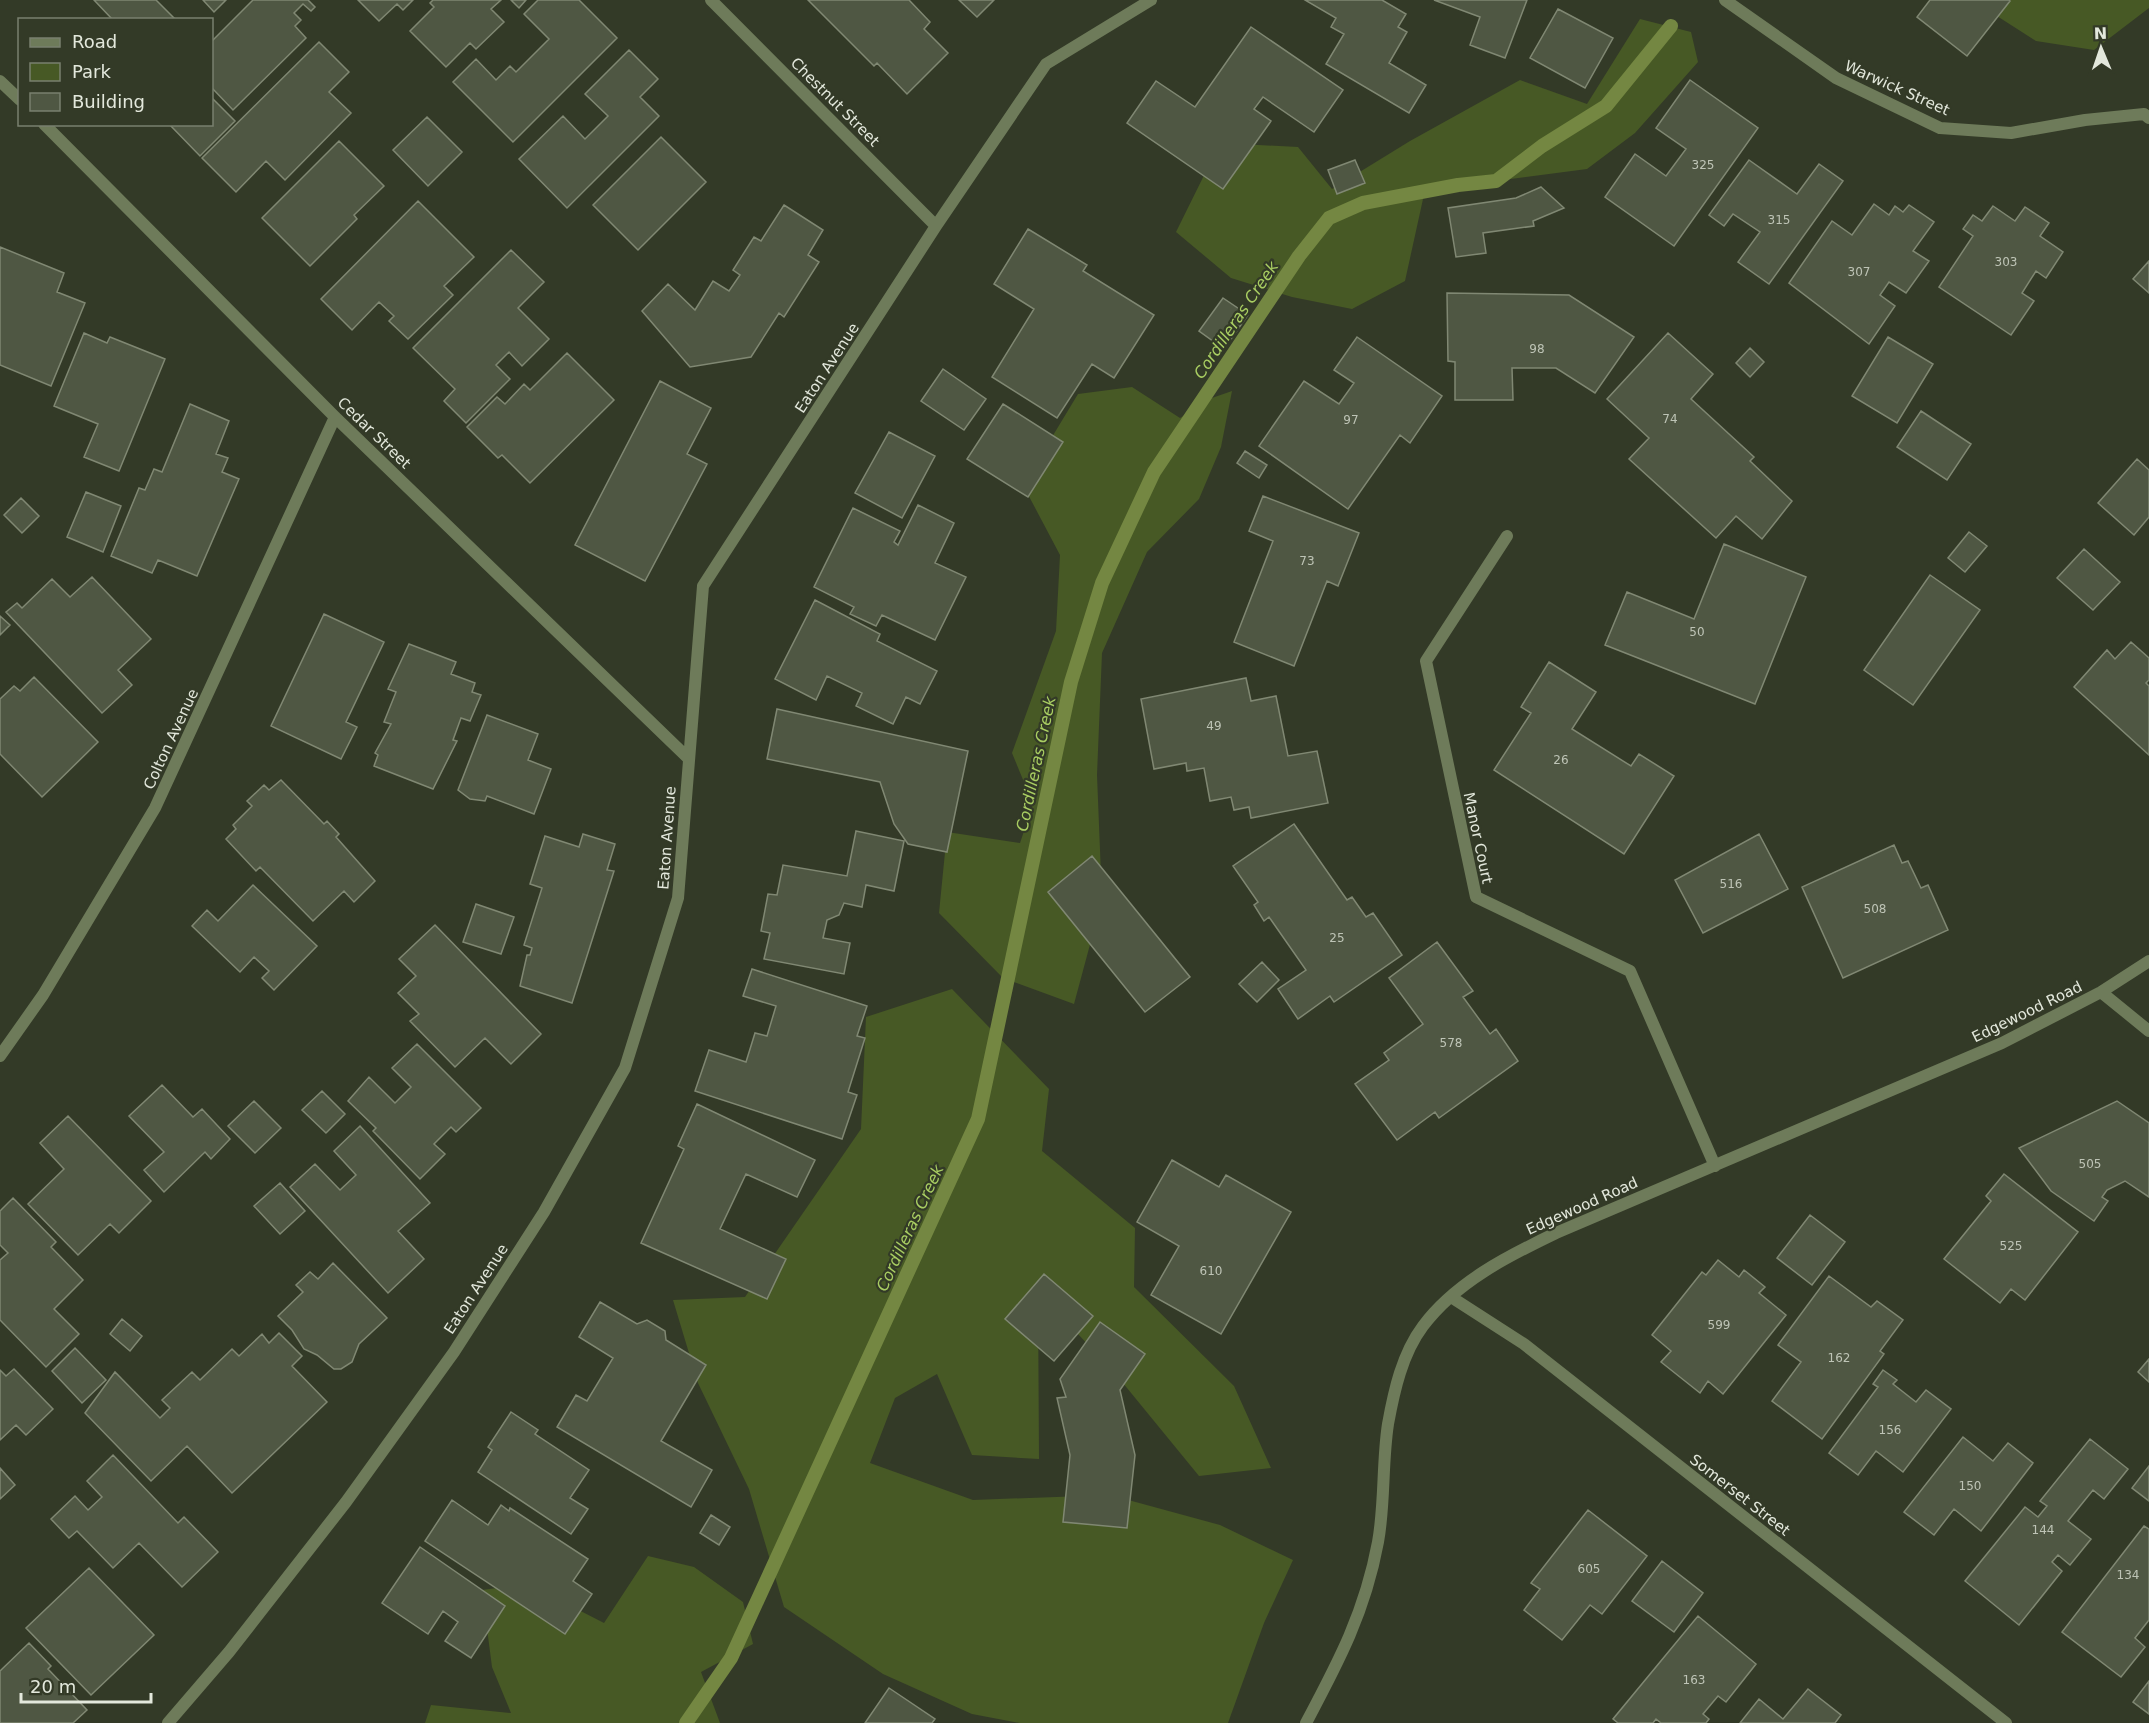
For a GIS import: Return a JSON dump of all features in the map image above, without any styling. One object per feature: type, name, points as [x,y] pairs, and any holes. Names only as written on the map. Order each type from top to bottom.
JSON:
[{"type":"street","name":"Chestnut Street","points":[[711,0],[936,226]]},
{"type":"street","name":"Eaton Avenue","points":[[168,1723],[229,1652],[346,1502],[454,1352],[544,1212],[625,1068],[678,898],[703,586],[936,226],[1046,64],[1151,0]]},
{"type":"street","name":"Warwick Street","points":[[1725,0],[1836,78],[1940,128],[2011,133],[2085,120],[2147,113]]},
{"type":"street","points":[[0,81],[18,98]]},
{"type":"street","name":"Cedar Street","points":[[46,126],[335,417],[688,758]]},
{"type":"street","name":"Colton Avenue","points":[[0,1056],[43,995],[155,808],[335,417]]},
{"type":"street","name":"Manor Court","points":[[1507,536],[1426,661],[1476,897],[1630,971],[1715,1166]]},
{"type":"street","name":"Edgewood Road","points":[[1306,1723],[1347,1647],[1366,1597],[1378,1540],[1388,1425],[1399,1373],[1422,1327],[1451,1297],[1499,1261],[1556,1233],[2002,1043],[2101,992],[2149,961]]},
{"type":"street","points":[[2101,992],[2149,1031]]},
{"type":"street","name":"Somerset Street","points":[[1451,1297],[1524,1344],[2006,1723]]},
{"type":"green space","points":[[1972,0],[2149,0],[2149,8],[2094,50],[2036,41]]},
{"type":"green space","points":[[1640,19],[1691,32],[1698,62],[1635,133],[1587,169],[1425,190],[1405,281],[1352,309],[1292,297],[1231,278],[1176,232],[1220,143],[1298,147],[1332,189],[1410,141],[1520,80],[1587,104]]},
{"type":"green space","points":[[1132,387],[1180,418],[1212,398],[1232,391],[1221,447],[1199,499],[1147,552],[1102,653],[1097,775],[1102,900],[1074,1004],[1003,978],[939,913],[947,832],[1020,843],[1033,804],[1012,753],[1056,631],[1060,555],[1023,485],[1078,394]]},
{"type":"green space","points":[[952,989],[1049,1089],[1042,1151],[1135,1228],[1134,1287],[1234,1386],[1271,1468],[1199,1476],[1118,1377],[1038,1291],[1039,1459],[972,1455],[937,1374],[895,1398],[870,1463],[973,1500],[1110,1495],[1220,1525],[1293,1560],[1264,1623],[1228,1723],[1020,1723],[972,1714],[883,1674],[784,1607],[749,1489],[698,1383],[673,1300],[745,1297],[861,1129],[866,1017]]},
{"type":"green space","points":[[648,1556],[694,1567],[743,1602],[753,1644],[701,1672],[720,1723],[425,1723],[431,1705],[511,1713],[492,1667],[482,1590],[528,1584],[604,1623]]},
{"type":"building","points":[[94,0],[156,0],[174,18],[111,18]]},
{"type":"building","points":[[203,0],[226,0],[214,12]]},
{"type":"building","points":[[253,0],[308,0],[315,7],[311,11],[303,4],[294,13],[301,20],[295,26],[306,38],[233,110],[213,89],[213,40]]},
{"type":"building","points":[[358,0],[413,0],[403,10],[397,4],[379,21]]},
{"type":"building","points":[[433,0],[501,0],[491,9],[504,22],[476,49],[470,43],[446,67],[410,31],[434,7],[430,3]]},
{"type":"building","points":[[511,0],[526,0],[519,8]]},
{"type":"building","points":[[538,0],[579,0],[617,38],[513,142],[453,82],[476,59],[496,80],[510,66],[516,72],[549,39],[524,14]]},
{"type":"building","points":[[808,0],[909,0],[930,22],[924,29],[948,53],[907,94],[877,63],[874,66]]},
{"type":"building","points":[[959,0],[994,0],[977,17]]},
{"type":"building","points":[[1305,0],[1382,0],[1406,14],[1398,27],[1407,32],[1389,63],[1426,85],[1409,113],[1326,64],[1344,34],[1331,27],[1336,18]]},
{"type":"building","points":[[1434,0],[1527,0],[1505,58],[1470,45],[1480,17]]},
{"type":"building","points":[[1930,0],[2010,1],[1967,56],[1917,17]]},
{"type":"building","points":[[1558,9],[1613,38],[1585,88],[1530,58]]},
{"type":"building","points":[[1251,27],[1343,90],[1314,132],[1263,97],[1254,109],[1271,121],[1223,189],[1127,123],[1156,81],[1195,107]]},
{"type":"building","points":[[319,42],[349,72],[329,92],[351,113],[285,180],[266,161],[236,192],[202,158]]},
{"type":"building","points":[[629,50],[658,79],[640,97],[659,116],[567,208],[519,159],[563,116],[585,139],[608,116],[585,94]]},
{"type":"building","points":[[1690,80],[1758,128],[1674,246],[1605,197],[1635,154],[1666,176],[1686,149],[1656,128]]},
{"type":"building","points":[[213,99],[235,121],[200,156],[171,126],[213,126]]},
{"type":"building","points":[[427,117],[462,152],[428,186],[393,150]]},
{"type":"building","points":[[661,137],[706,182],[638,250],[593,205]]},
{"type":"building","points":[[339,141],[384,186],[354,215],[357,219],[310,266],[262,218]]},
{"type":"building","points":[[1355,160],[1365,183],[1337,194],[1328,170]]},
{"type":"building","points":[[1749,160],[1797,194],[1819,164],[1843,181],[1769,284],[1738,262],[1760,232],[1733,214],[1724,226],[1709,215]]},
{"type":"building","points":[[1541,187],[1564,208],[1533,221],[1534,226],[1483,233],[1486,253],[1456,257],[1448,208],[1516,198]]},
{"type":"building","points":[[418,201],[474,257],[444,286],[453,295],[408,339],[389,321],[394,316],[379,302],[352,330],[321,299]]},
{"type":"building","points":[[1874,204],[1889,215],[1895,206],[1903,212],[1909,205],[1934,222],[1913,251],[1929,261],[1906,293],[1889,282],[1880,295],[1895,306],[1869,344],[1789,283],[1832,221],[1852,235]]},
{"type":"building","points":[[784,205],[823,230],[808,255],[819,262],[784,317],[779,313],[751,357],[690,367],[642,311],[668,284],[695,310],[713,281],[729,291],[740,275],[733,270],[754,237],[761,241]]},
{"type":"building","points":[[1993,206],[2015,221],[2025,207],[2049,223],[2040,236],[2063,252],[2046,278],[2036,271],[2022,293],[2034,301],[2011,335],[1939,287],[1973,236],[1963,229],[1973,215],[1982,221]]},
{"type":"building","points":[[1028,229],[1087,265],[1083,271],[1154,315],[1114,378],[1092,364],[1057,418],[992,377],[1034,309],[994,284]]},
{"type":"building","points":[[0,247],[64,273],[57,292],[85,303],[51,386],[0,365]]},
{"type":"building","points":[[511,250],[544,282],[518,308],[549,339],[522,366],[509,352],[496,365],[510,379],[466,423],[444,401],[455,389],[413,348]]},
{"type":"building","points":[[2149,261],[2149,293],[2133,279]]},
{"type":"building","points":[[1447,293],[1569,295],[1634,337],[1595,393],[1556,368],[1512,368],[1513,400],[1455,400],[1455,362],[1448,361]]},
{"type":"building","points":[[1223,298],[1248,315],[1224,349],[1199,331]]},
{"type":"building","points":[[84,333],[107,343],[110,337],[165,359],[119,471],[84,457],[98,424],[54,406]]},
{"type":"building","points":[[1668,333],[1713,374],[1691,399],[1754,457],[1750,461],[1792,501],[1762,539],[1736,516],[1716,538],[1629,459],[1649,438],[1607,399]]},
{"type":"building","points":[[1357,337],[1442,396],[1410,443],[1400,435],[1348,509],[1259,446],[1304,381],[1339,404],[1354,383],[1334,370]]},
{"type":"building","points":[[1888,337],[1933,364],[1897,423],[1852,396]]},
{"type":"building","points":[[1750,348],[1764,362],[1750,377],[1736,363]]},
{"type":"building","points":[[567,353],[614,400],[530,483],[502,455],[498,458],[467,427],[497,397],[505,404],[524,384],[530,390]]},
{"type":"building","points":[[943,369],[986,399],[964,430],[921,401]]},
{"type":"building","points":[[660,381],[711,408],[687,454],[707,464],[645,581],[575,545]]},
{"type":"building","points":[[190,404],[229,421],[216,454],[228,458],[222,472],[239,479],[197,576],[158,560],[152,573],[111,556],[139,488],[145,490],[154,469],[162,472]]},
{"type":"building","points":[[1003,404],[1063,442],[1028,497],[967,459]]},
{"type":"building","points":[[1921,411],[1971,444],[1947,480],[1897,447]]},
{"type":"building","points":[[889,432],[935,456],[902,518],[855,493]]},
{"type":"building","points":[[1245,451],[1267,465],[1259,478],[1237,463]]},
{"type":"building","points":[[2137,459],[2149,470],[2149,517],[2134,535],[2098,503]]},
{"type":"building","points":[[86,492],[121,506],[103,552],[67,537]]},
{"type":"building","points":[[1263,496],[1359,533],[1338,586],[1327,581],[1294,666],[1234,642],[1273,541],[1249,531]]},
{"type":"building","points":[[21,498],[39,516],[22,533],[4,515]]},
{"type":"building","points":[[918,505],[954,523],[935,563],[966,577],[935,640],[882,615],[876,626],[850,614],[854,607],[814,587],[853,508],[900,531],[894,542],[898,545]]},
{"type":"building","points":[[1969,532],[1987,546],[1965,572],[1948,558]]},
{"type":"building","points":[[1724,544],[1806,577],[1755,704],[1605,645],[1627,592],[1694,619]]},
{"type":"building","points":[[2084,549],[2120,582],[2093,610],[2057,578]]},
{"type":"building","points":[[1930,575],[1980,610],[1913,705],[1864,670]]},
{"type":"building","points":[[92,577],[151,639],[118,670],[132,685],[102,713],[6,612],[17,603],[22,608],[52,579],[70,597]]},
{"type":"building","points":[[815,600],[880,634],[877,641],[937,671],[920,704],[906,697],[893,724],[856,706],[862,693],[827,676],[816,700],[775,679]]},
{"type":"building","points":[[324,614],[384,642],[346,722],[357,727],[341,759],[271,726]]},
{"type":"building","points":[[0,616],[10,625],[0,635]]},
{"type":"building","points":[[2131,642],[2149,658],[2149,680],[2146,683],[2149,686],[2149,755],[2074,687],[2107,650],[2115,659]]},
{"type":"building","points":[[409,644],[456,662],[451,674],[475,683],[472,692],[481,695],[470,721],[461,718],[453,740],[457,741],[433,789],[374,766],[378,755],[375,753],[391,724],[384,722],[396,692],[388,689]]},
{"type":"building","points":[[1549,662],[1596,692],[1572,729],[1631,766],[1639,754],[1674,776],[1624,854],[1494,770],[1531,713],[1521,707]]},
{"type":"building","points":[[34,677],[98,742],[42,797],[0,754],[0,699],[14,686],[20,691]]},
{"type":"building","points":[[1246,678],[1251,701],[1276,696],[1288,756],[1317,751],[1328,803],[1251,818],[1249,807],[1234,810],[1231,797],[1210,801],[1204,768],[1187,771],[1186,763],[1154,769],[1141,699]]},
{"type":"building","points":[[777,709],[968,751],[947,852],[908,844],[894,824],[880,782],[767,759]]},
{"type":"building","points":[[487,715],[538,734],[528,760],[551,769],[534,814],[487,796],[485,801],[470,799],[458,790]]},
{"type":"building","points":[[281,780],[324,824],[327,821],[339,834],[336,837],[375,881],[354,902],[344,891],[313,921],[260,867],[256,871],[226,839],[236,829],[233,825],[252,806],[247,801],[264,785],[269,790]]},
{"type":"building","points":[[1294,824],[1347,900],[1352,897],[1366,917],[1373,913],[1402,955],[1334,1002],[1330,996],[1298,1019],[1278,989],[1306,970],[1269,917],[1264,921],[1254,905],[1258,902],[1233,866]]},
{"type":"building","points":[[856,831],[904,841],[894,891],[866,885],[862,907],[844,903],[839,915],[827,920],[823,938],[850,943],[844,974],[764,959],[770,933],[761,931],[768,894],[777,895],[783,865],[847,876]]},
{"type":"building","points":[[583,834],[615,844],[607,870],[614,871],[572,1003],[520,986],[527,955],[530,955],[532,948],[524,945],[542,888],[530,884],[545,836],[579,847]]},
{"type":"building","points":[[1759,834],[1788,889],[1703,933],[1675,880]]},
{"type":"building","points":[[1894,845],[1902,863],[1908,861],[1921,888],[1928,885],[1948,930],[1843,978],[1802,887]]},
{"type":"building","points":[[1092,856],[1190,977],[1145,1012],[1048,892]]},
{"type":"building","points":[[253,885],[317,946],[274,990],[262,978],[269,971],[254,957],[240,972],[192,926],[207,910],[218,921]]},
{"type":"building","points":[[476,904],[514,917],[501,954],[463,942]]},
{"type":"building","points":[[435,925],[541,1034],[511,1064],[485,1038],[455,1067],[410,1021],[419,1014],[398,993],[416,976],[399,959]]},
{"type":"building","points":[[1437,942],[1473,991],[1463,997],[1490,1034],[1496,1029],[1518,1061],[1439,1118],[1435,1112],[1397,1140],[1355,1084],[1389,1060],[1384,1053],[1423,1024],[1389,978]]},
{"type":"building","points":[[1262,962],[1279,980],[1257,1002],[1239,984]]},
{"type":"building","points":[[752,969],[867,1006],[857,1036],[865,1038],[848,1092],[857,1095],[842,1139],[695,1091],[709,1050],[746,1062],[755,1033],[767,1036],[776,1006],[743,996]]},
{"type":"building","points":[[417,1044],[481,1108],[456,1132],[451,1127],[434,1144],[445,1154],[420,1179],[373,1131],[376,1128],[348,1101],[369,1077],[395,1103],[411,1087],[392,1068]]},
{"type":"building","points":[[162,1085],[193,1117],[202,1109],[230,1139],[211,1159],[205,1152],[164,1192],[144,1170],[164,1152],[129,1116]]},
{"type":"building","points":[[322,1091],[345,1114],[326,1133],[302,1110]]},
{"type":"building","points":[[254,1101],[281,1128],[255,1153],[228,1126]]},
{"type":"building","points":[[2117,1101],[2149,1123],[2149,1197],[2125,1181],[2107,1190],[2102,1197],[2108,1201],[2094,1221],[2051,1191],[2019,1148]]},
{"type":"building","points":[[697,1104],[815,1160],[797,1197],[746,1174],[720,1229],[786,1259],[767,1299],[641,1243],[684,1149],[678,1146]]},
{"type":"building","points":[[68,1116],[151,1201],[119,1233],[110,1224],[78,1255],[28,1204],[64,1169],[40,1143]]},
{"type":"building","points":[[360,1126],[430,1203],[398,1231],[424,1259],[388,1293],[290,1187],[315,1164],[340,1190],[356,1175],[334,1151]]},
{"type":"building","points":[[1172,1160],[1219,1187],[1226,1175],[1291,1212],[1221,1334],[1151,1295],[1179,1246],[1137,1222]]},
{"type":"building","points":[[2004,1174],[2078,1232],[2025,1300],[2011,1289],[2000,1303],[1944,1259],[1991,1201],[1986,1196]]},
{"type":"building","points":[[280,1183],[305,1211],[280,1234],[254,1206]]},
{"type":"building","points":[[13,1198],[56,1242],[51,1247],[83,1280],[54,1309],[79,1334],[46,1367],[0,1320],[0,1260],[8,1253],[0,1245],[0,1211]]},
{"type":"building","points":[[1810,1215],[1845,1242],[1812,1285],[1777,1258]]},
{"type":"building","points":[[1718,1260],[1739,1277],[1744,1270],[1765,1287],[1759,1293],[1786,1315],[1723,1394],[1708,1381],[1700,1393],[1661,1362],[1671,1351],[1652,1335],[1702,1272],[1706,1275]]},
{"type":"building","points":[[333,1263],[387,1318],[359,1344],[352,1362],[341,1369],[334,1369],[317,1355],[304,1349],[292,1330],[278,1316],[303,1292],[296,1285],[310,1272],[318,1279]]},
{"type":"building","points":[[1044,1274],[1093,1316],[1054,1361],[1005,1319]]},
{"type":"building","points":[[1829,1276],[1871,1307],[1877,1301],[1903,1320],[1880,1351],[1884,1354],[1822,1439],[1772,1401],[1801,1362],[1778,1345]]},
{"type":"building","points":[[600,1302],[637,1324],[647,1320],[665,1331],[666,1340],[706,1365],[661,1441],[712,1470],[691,1507],[557,1427],[576,1395],[587,1401],[613,1358],[579,1337]]},
{"type":"building","points":[[122,1319],[142,1336],[130,1351],[110,1334]]},
{"type":"building","points":[[1100,1322],[1145,1354],[1120,1390],[1135,1455],[1127,1528],[1063,1522],[1070,1455],[1057,1398],[1066,1397],[1060,1379]]},
{"type":"building","points":[[279,1333],[302,1356],[292,1366],[327,1402],[232,1493],[187,1446],[151,1481],[85,1413],[115,1372],[160,1418],[170,1408],[162,1400],[192,1372],[200,1380],[232,1349],[239,1356],[262,1334],[269,1343]]},
{"type":"building","points":[[75,1348],[106,1380],[82,1403],[52,1371]]},
{"type":"building","points":[[2149,1359],[2149,1382],[2138,1372]]},
{"type":"building","points":[[14,1369],[53,1409],[26,1435],[16,1425],[0,1440],[0,1370],[6,1376]]},
{"type":"building","points":[[1883,1370],[1897,1380],[1893,1384],[1916,1402],[1926,1390],[1951,1409],[1903,1472],[1876,1451],[1858,1475],[1829,1453],[1878,1387],[1873,1384]]},
{"type":"building","points":[[511,1412],[538,1430],[535,1434],[589,1470],[570,1498],[588,1509],[571,1534],[478,1472],[492,1450],[488,1447]]},
{"type":"building","points":[[1963,1437],[1993,1461],[2008,1443],[2033,1463],[1981,1531],[1954,1509],[1934,1535],[1904,1512]]},
{"type":"building","points":[[2090,1439],[2128,1469],[2104,1499],[2093,1490],[2068,1521],[2091,1539],[2070,1565],[2058,1555],[2052,1562],[2062,1571],[2019,1625],[1965,1581],[2025,1507],[2038,1517],[2047,1506],[2040,1501]]},
{"type":"building","points":[[113,1455],[178,1523],[184,1517],[218,1552],[182,1587],[139,1543],[113,1568],[77,1531],[69,1538],[51,1519],[75,1496],[88,1510],[102,1497],[87,1481]]},
{"type":"building","points":[[2149,1466],[2149,1501],[2132,1488]]},
{"type":"building","points":[[0,1468],[15,1485],[0,1499]]},
{"type":"building","points":[[452,1500],[488,1525],[501,1505],[509,1511],[510,1508],[588,1559],[573,1581],[592,1594],[565,1634],[425,1541]]},
{"type":"building","points":[[1588,1510],[1647,1556],[1602,1614],[1590,1605],[1562,1640],[1524,1610],[1540,1589],[1531,1583]]},
{"type":"building","points":[[711,1515],[730,1527],[719,1545],[700,1533]]},
{"type":"building","points":[[2144,1526],[2149,1529],[2149,1620],[2135,1638],[2145,1647],[2121,1677],[2062,1632]]},
{"type":"building","points":[[420,1547],[505,1606],[471,1658],[445,1641],[458,1622],[443,1611],[428,1634],[382,1603]]},
{"type":"building","points":[[1662,1561],[1703,1593],[1674,1632],[1632,1601]]},
{"type":"building","points":[[89,1568],[154,1635],[91,1695],[26,1628]]},
{"type":"building","points":[[1698,1616],[1756,1664],[1726,1702],[1718,1696],[1703,1714],[1709,1719],[1706,1723],[1661,1723],[1656,1719],[1653,1723],[1618,1723],[1613,1719]]},
{"type":"building","points":[[29,1643],[51,1666],[48,1669],[87,1710],[73,1723],[0,1723],[0,1671]]},
{"type":"building","points":[[2149,1681],[2149,1714],[2133,1702]]},
{"type":"building","points":[[889,1688],[935,1719],[932,1723],[865,1723]]},
{"type":"building","points":[[1808,1689],[1841,1715],[1835,1723],[1740,1723],[1759,1699],[1783,1719]]},
{"type":"waterway","name":"Cordilleras Creek","points":[[686,1723],[731,1658],[978,1119],[1071,682],[1102,583],[1154,472],[1299,256],[1329,218],[1363,203],[1458,185],[1496,181],[1542,146],[1606,106],[1671,26]]}]
